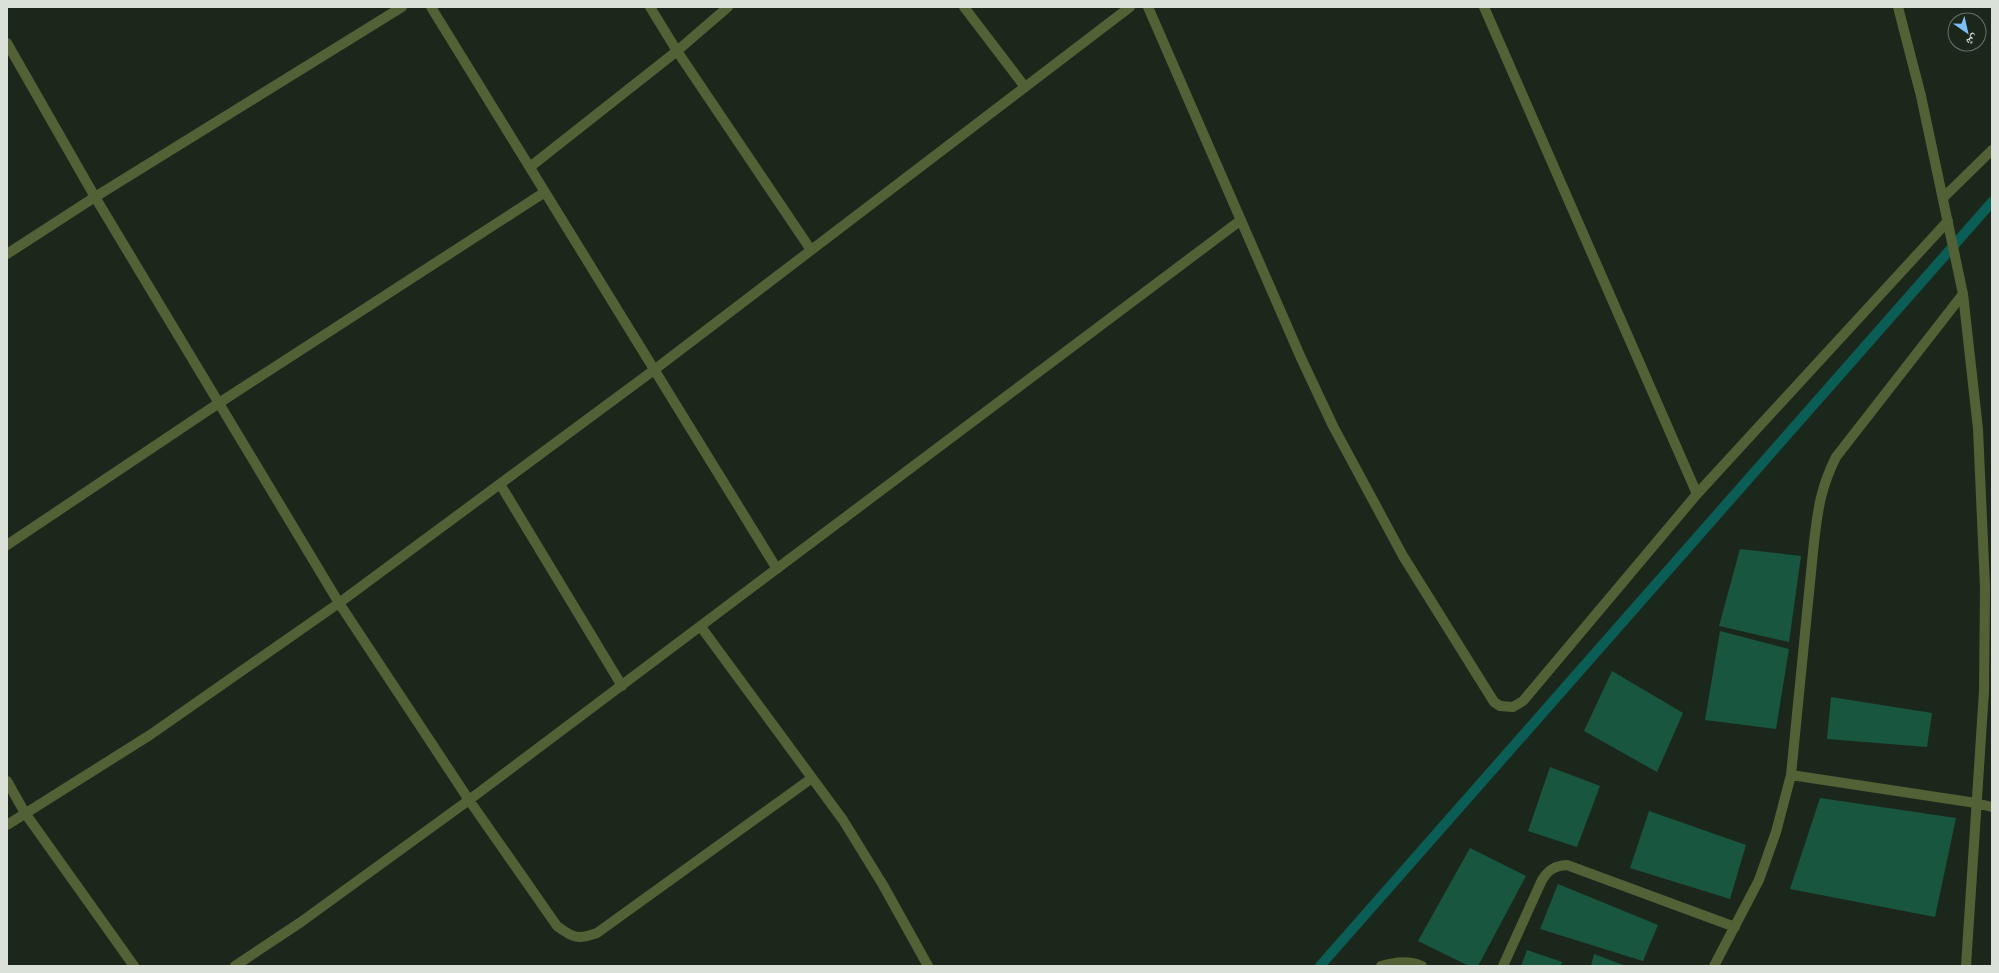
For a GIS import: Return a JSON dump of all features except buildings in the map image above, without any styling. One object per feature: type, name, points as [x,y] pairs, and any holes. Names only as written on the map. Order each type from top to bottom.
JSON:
[{"type":"street","points":[[7,254],[95,196],[402,7]]},
{"type":"street","points":[[431,7],[777,569]]},
{"type":"street","points":[[650,7],[677,50],[811,250]]},
{"type":"street","points":[[530,167],[677,50],[728,7]]},
{"type":"street","points":[[964,7],[1025,87]]},
{"type":"street","points":[[7,825],[150,735],[339,603],[654,370],[1130,7]]},
{"type":"street","points":[[1148,7],[1333,426],[1403,556],[1494,702],[1500,706],[1513,708],[1523,701],[1697,494],[1948,221]]},
{"type":"street","points":[[1484,7],[1697,494]]},
{"type":"street","points":[[1898,7],[1921,96],[1944,196],[1963,294],[1978,429],[1985,587],[1984,691],[1966,966]]},
{"type":"street","points":[[7,42],[95,196],[339,603],[469,800],[558,926],[570,936],[585,938],[597,933],[812,778]]},
{"type":"street","points":[[1944,196],[1992,150]]},
{"type":"street","points":[[7,545],[219,403],[545,192]]},
{"type":"street","points":[[235,966],[301,922],[469,800],[1241,220]]},
{"type":"street","points":[[1714,966],[1759,880],[1776,832],[1791,775],[1818,507],[1825,481],[1836,456],[1963,294]]},
{"type":"street","points":[[500,484],[622,686]]},
{"type":"street","points":[[701,627],[843,820],[875,872],[928,966]]},
{"type":"street","points":[[1791,775],[1976,803],[1992,807]]},
{"type":"street","points":[[7,781],[25,813],[134,966]]},
{"type":"street","points":[[1503,966],[1547,871],[1556,866],[1567,864],[1735,927]]},
{"type":"street","points":[[1381,966],[1400,961],[1416,963],[1422,966]]},
{"type":"waterway","points":[[1320,966],[1992,202]]}]
